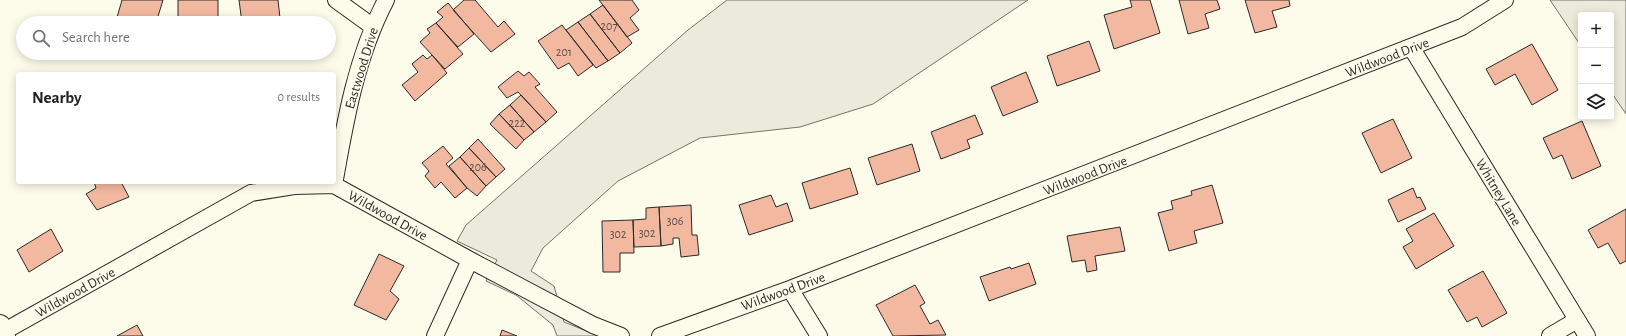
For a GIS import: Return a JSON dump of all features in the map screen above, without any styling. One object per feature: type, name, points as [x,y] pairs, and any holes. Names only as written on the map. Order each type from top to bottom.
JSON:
[{"type":"street","points":[[336,0],[372,26]]},
{"type":"street","name":"Eastwood Drive","points":[[336,172],[342,134],[359,64],[372,26],[386,0]]},
{"type":"street","name":"Wildwood Drive","points":[[660,336],[790,289],[1462,27],[1505,0]]},
{"type":"street","name":"Whitney Lane","points":[[1411,47],[1587,336]]},
{"type":"street","name":"Wildwood Drive","points":[[3,331],[251,193],[294,186],[334,185],[593,326],[621,336]]},
{"type":"street","points":[[435,336],[470,260]]},
{"type":"street","points":[[790,289],[819,336]]},
{"type":"street","points":[[1550,336],[1577,320]]},
{"type":"shaded area","points":[[727,0],[1028,0],[873,104],[800,127],[700,138],[618,181],[543,248],[531,271],[554,286],[564,322],[599,336],[557,336],[553,325],[516,295],[486,281],[497,260],[457,241],[466,225],[688,30]]},
{"type":"shaded area","points":[[1550,0],[1626,0],[1626,114],[1614,96],[1614,12],[1578,12],[1578,42]]},
{"type":"building","points":[[122,0],[163,0],[158,16],[117,16]]},
{"type":"building","points":[[178,0],[218,0],[218,16],[178,16]]},
{"type":"building","points":[[239,0],[278,0],[280,16],[241,16]]},
{"type":"building","points":[[464,0],[475,0],[498,27],[504,21],[515,34],[491,52],[453,10]]},
{"type":"building","points":[[599,0],[632,0],[639,10],[630,18],[639,30],[627,37]]},
{"type":"building","points":[[1130,0],[1150,0],[1160,33],[1114,49],[1104,15],[1132,7]]},
{"type":"building","points":[[1179,0],[1217,0],[1220,9],[1205,14],[1209,28],[1188,34]]},
{"type":"building","points":[[1245,0],[1289,0],[1290,6],[1272,11],[1277,27],[1255,33]]},
{"type":"building","points":[[448,3],[474,34],[458,47],[436,23],[443,17],[437,12]]},
{"type":"building","points":[[603,5],[632,43],[620,53],[590,14]]},
{"type":"building","points":[[590,14],[620,53],[608,61],[578,22]]},
{"type":"building","points":[[578,22],[608,61],[596,68],[566,30]]},
{"type":"building","points":[[436,23],[463,54],[445,69],[420,42],[430,33],[427,29]]},
{"type":"building","points":[[562,25],[593,65],[578,76],[569,63],[558,69],[538,41]]},
{"type":"building","points":[[1089,41],[1100,71],[1057,86],[1047,56]]},
{"type":"building","points":[[1532,44],[1558,90],[1532,105],[1515,74],[1495,85],[1486,69]]},
{"type":"building","points":[[423,55],[427,59],[432,55],[447,73],[415,101],[402,85],[418,72],[412,64]]},
{"type":"building","points":[[518,71],[524,76],[529,72],[540,84],[535,87],[557,112],[546,122],[518,92],[507,98],[498,87]]},
{"type":"building","points":[[1026,72],[1038,102],[1003,116],[991,87]]},
{"type":"building","points":[[521,95],[546,122],[534,132],[510,105]]},
{"type":"building","points":[[510,105],[534,132],[524,140],[499,114]]},
{"type":"building","points":[[499,114],[524,140],[516,149],[490,124]]},
{"type":"building","points":[[975,115],[983,134],[967,140],[970,148],[941,159],[931,132]]},
{"type":"building","points":[[1393,119],[1412,158],[1381,173],[1362,133]]},
{"type":"building","points":[[1582,121],[1601,166],[1572,179],[1562,155],[1553,159],[1543,138]]},
{"type":"building","points":[[478,139],[505,169],[496,177],[469,148]]},
{"type":"building","points":[[912,144],[920,171],[877,185],[868,158]]},
{"type":"building","points":[[443,146],[453,158],[446,164],[467,188],[455,198],[441,182],[435,188],[425,176],[429,171],[422,163]]},
{"type":"building","points":[[469,148],[496,177],[486,186],[460,157]]},
{"type":"building","points":[[460,157],[486,186],[477,196],[467,188],[449,166]]},
{"type":"building","points":[[850,168],[858,194],[810,209],[802,183]]},
{"type":"building","points":[[95,184],[122,184],[129,197],[97,210],[86,194],[96,188]]},
{"type":"building","points":[[1212,185],[1223,223],[1194,231],[1197,243],[1169,251],[1158,213],[1173,209],[1171,201],[1192,195],[1191,191]]},
{"type":"building","points":[[1413,188],[1417,198],[1420,197],[1426,209],[1398,222],[1388,200]]},
{"type":"building","points":[[771,195],[776,207],[787,203],[793,221],[749,235],[739,205]]},
{"type":"building","points":[[691,205],[692,235],[697,235],[699,255],[681,257],[679,238],[673,238],[673,244],[661,246],[659,207]]},
{"type":"building","points":[[659,207],[661,246],[634,247],[633,220],[646,219],[646,208]]},
{"type":"building","points":[[1626,209],[1626,261],[1620,264],[1608,243],[1598,248],[1588,230]]},
{"type":"building","points":[[1434,213],[1454,246],[1416,269],[1403,247],[1413,241],[1406,229]]},
{"type":"building","points":[[633,220],[634,253],[620,253],[620,272],[603,272],[602,221]]},
{"type":"building","points":[[1120,227],[1125,251],[1095,256],[1097,270],[1087,272],[1085,260],[1072,262],[1067,236]]},
{"type":"building","points":[[51,229],[63,251],[29,272],[17,250]]},
{"type":"building","points":[[379,254],[404,266],[390,291],[399,299],[386,320],[354,305]]},
{"type":"building","points":[[1029,263],[1036,284],[989,301],[980,277],[1010,267],[1011,269]]},
{"type":"building","points":[[1483,271],[1507,313],[1482,327],[1477,317],[1467,322],[1448,290]]},
{"type":"building","points":[[915,285],[925,303],[920,306],[930,324],[938,320],[946,335],[893,336],[876,305]]},
{"type":"building","points":[[137,325],[143,336],[117,336]]},
{"type":"building","points":[[502,330],[517,336],[500,336]]}]
